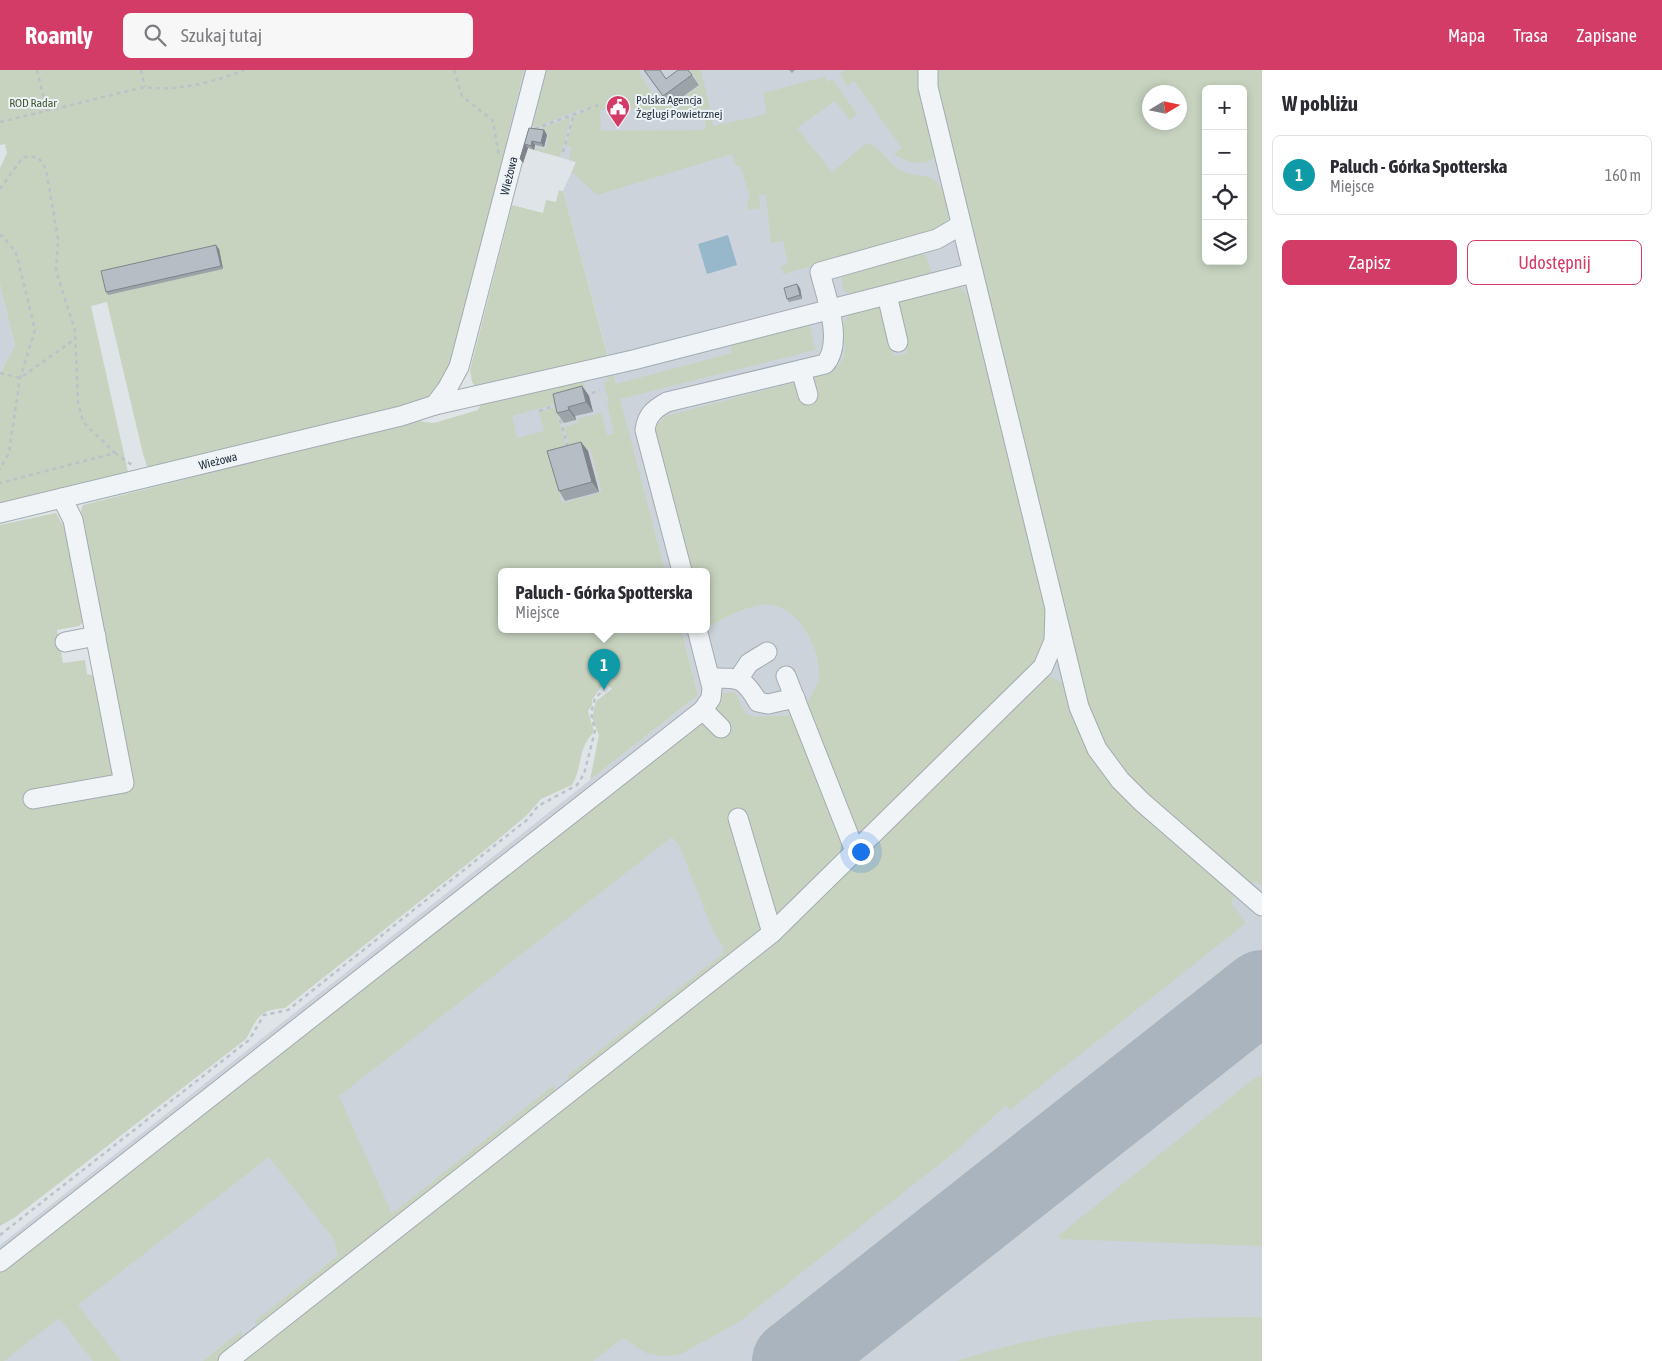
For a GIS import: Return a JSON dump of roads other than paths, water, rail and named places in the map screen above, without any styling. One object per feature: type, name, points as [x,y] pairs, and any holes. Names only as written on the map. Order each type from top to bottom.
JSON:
[{"type":"lane","name":"Wieżowa","points":[[435,405],[451,384],[459,367],[536,70]]},
{"type":"lane","points":[[928,70],[928,88],[972,273],[1079,707],[1089,734],[1120,780],[1142,802],[1262,906]]},
{"type":"lane","points":[[681,568],[645,430],[647,420],[657,407],[668,402],[825,364],[830,359],[835,343],[820,272],[937,239],[961,225]]},
{"type":"lane","name":"Wieżowa","points":[[0,513],[401,416],[435,405],[610,365],[807,316],[828,308],[888,295],[972,273]]},
{"type":"lane","points":[[888,295],[898,342]]},
{"type":"lane","points":[[802,370],[808,395]]},
{"type":"lane","points":[[33,799],[124,783],[73,520],[62,498]]},
{"type":"lane","points":[[228,1361],[772,933],[1043,667],[1054,642],[1055,609]]},
{"type":"lane","points":[[0,1262],[703,710],[712,698],[710,678],[698,633]]},
{"type":"lane","points":[[65,642],[96,636]]},
{"type":"lane","points":[[739,678],[749,663],[767,652]]},
{"type":"lane","points":[[786,676],[855,851]]},
{"type":"lane","points":[[710,678],[739,678],[749,686],[758,702],[768,704],[794,698]]},
{"type":"lane","points":[[703,710],[721,728]]},
{"type":"lane","points":[[738,818],[772,933]]},
{"type":"water","points":[[728,235],[737,265],[707,274],[698,244]]},
{"type":"place","name":"Polska Agencja Żeglugi Powietrznej","points":[[618,128]]},
{"type":"place","name":"Paluch - Górka Spotterska","points":[[604,690]]},
{"type":"park label","name":"ROD Radar","points":[[33,103]]}]
